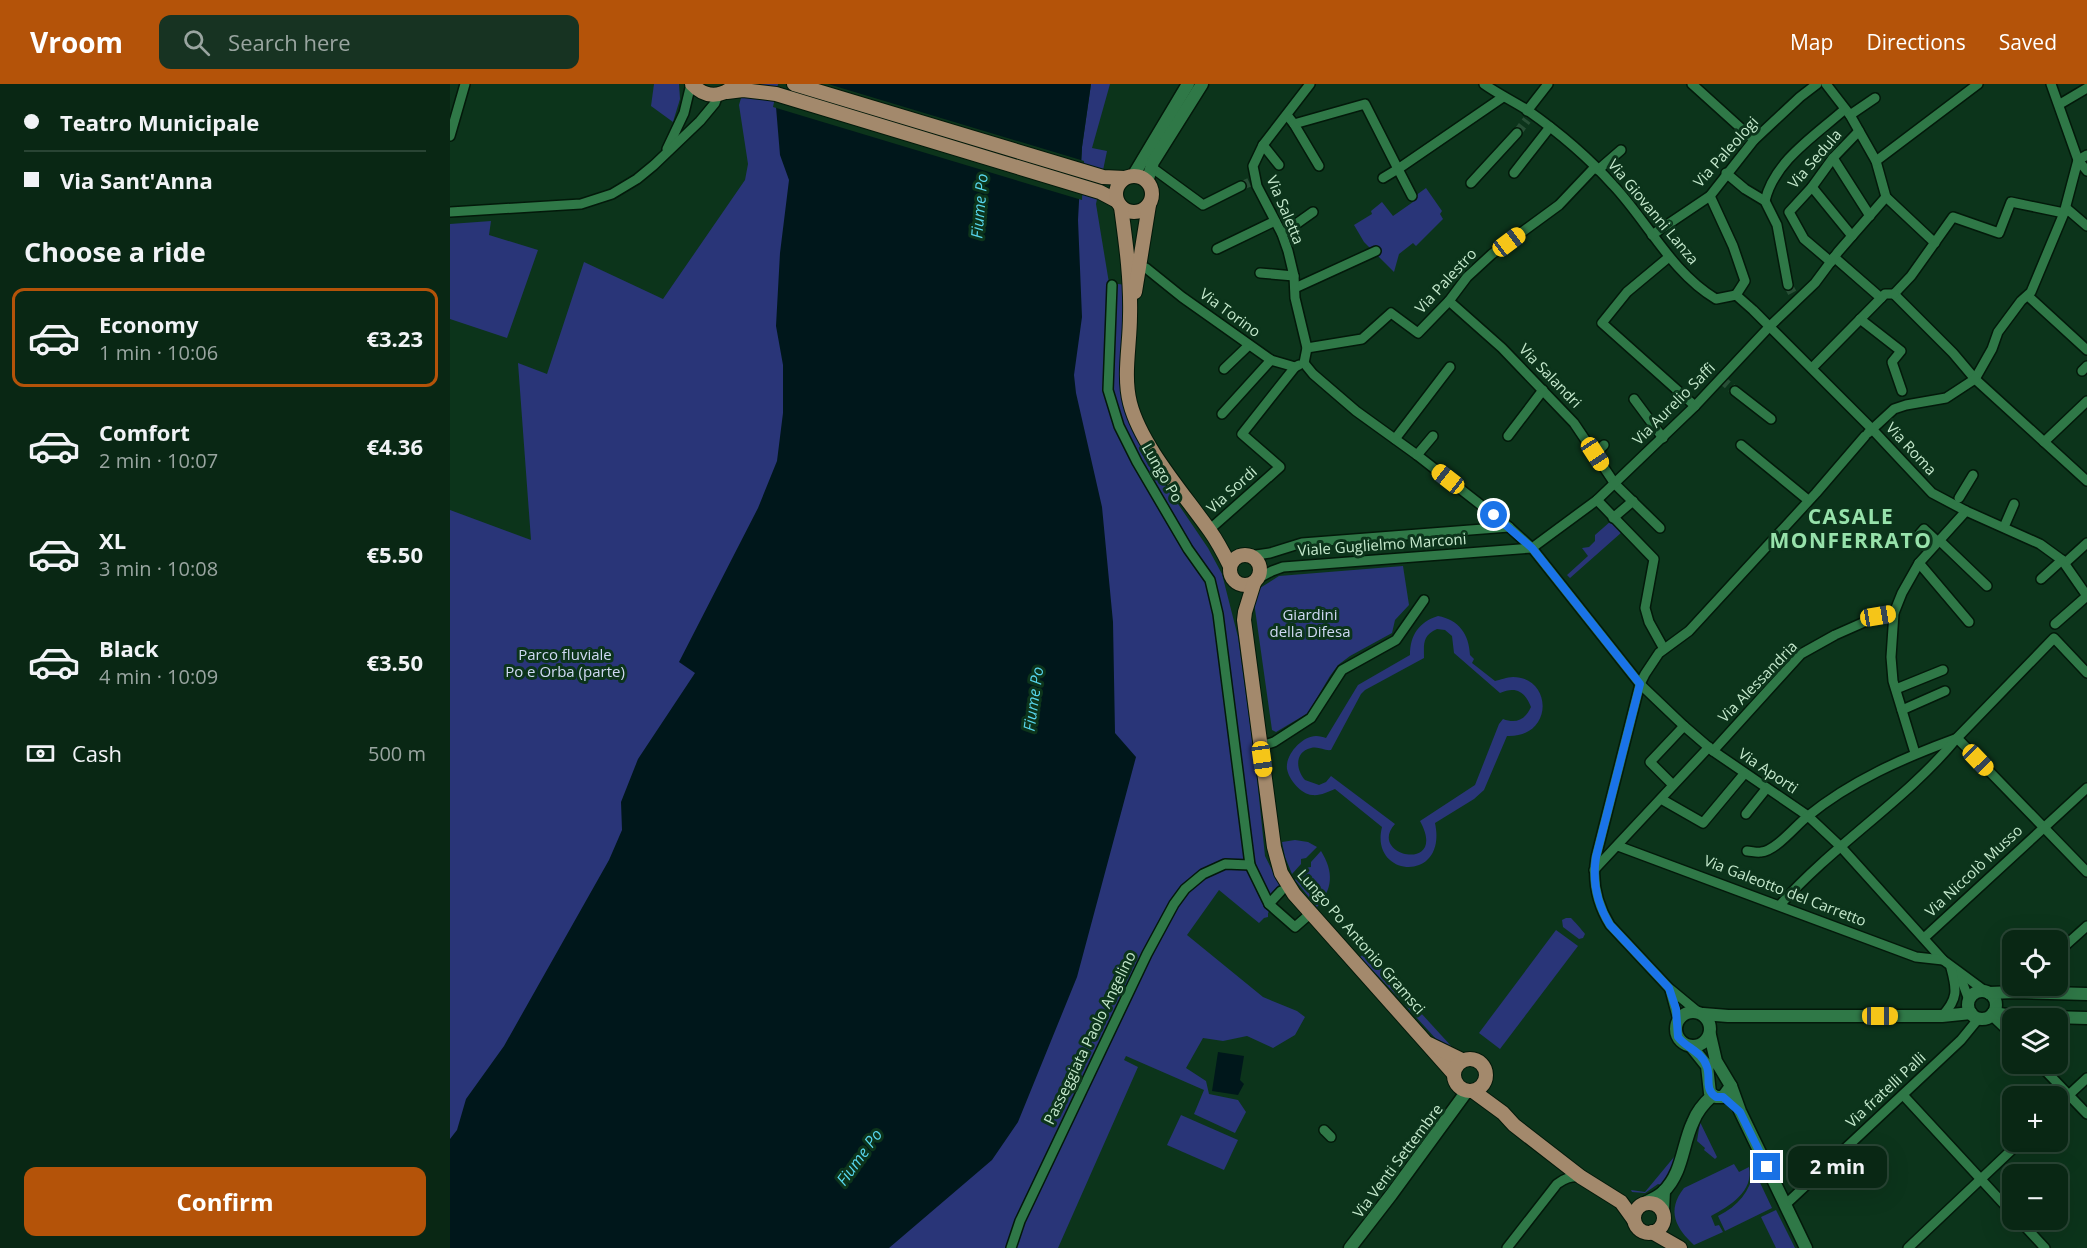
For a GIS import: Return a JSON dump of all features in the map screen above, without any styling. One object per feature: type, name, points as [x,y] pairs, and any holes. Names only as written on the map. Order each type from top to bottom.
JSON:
[{"type":"main road","points":[[691,84],[704,94],[731,90],[776,94],[1100,192],[1132,212],[1149,205]]},
{"type":"main road","points":[[794,84],[1103,177],[1143,178],[1148,182]]},
{"type":"main road","points":[[1188,84],[1129,177],[1117,186],[1115,196],[1119,204],[1130,267],[1130,317],[1126,378],[1130,404],[1144,436],[1211,533],[1230,566],[1231,576],[1236,583],[1245,586],[1256,581],[1260,575],[1257,561],[1211,533]]},
{"type":"main road","points":[[1130,317],[1152,193],[1148,182],[1151,167],[1202,84]]},
{"type":"main road","points":[[1230,566],[1236,558],[1247,555]]},
{"type":"main road","name":"Lungo Po Antonio Gramsci","points":[[1245,612],[1256,581]]},
{"type":"main road","name":"Lungo Po Antonio Gramsci","points":[[1236,583],[1245,612],[1246,637],[1274,847],[1281,873],[1294,894],[1454,1074]]},
{"type":"main road","points":[[1983,1015],[1969,1009],[1969,1000],[1977,992],[2002,991]]},
{"type":"main road","points":[[1983,1015],[1996,1004],[1987,992]]},
{"type":"main road","points":[[2068,993],[2087,994]]},
{"type":"main road","points":[[1728,1016],[1710,1032],[1703,1044],[1686,1045],[1678,1037],[1676,1026],[1678,1020],[1687,1013],[1728,1016],[1983,1015],[2087,1018]]},
{"type":"main road","points":[[1700,1013],[1707,1018],[1716,1061],[1731,1086],[1740,1112],[1806,1248]]},
{"type":"main road","name":"Lungo Po Antonio Gramsci","points":[[1424,1041],[1462,1060]]},
{"type":"main road","points":[[1691,1046],[1707,1066],[1708,1089],[1740,1112]]},
{"type":"main road","points":[[1503,1113],[1485,1067],[1479,1060],[1471,1058],[1462,1060],[1454,1074],[1456,1083],[1503,1113],[1514,1125],[1581,1177],[1621,1202],[1642,1231],[1652,1232],[1678,1246]]},
{"type":"main road","points":[[1470,1091],[1482,1086],[1487,1077]]},
{"type":"main road","points":[[1634,1220],[1636,1210],[1664,1191],[1678,1170],[1695,1117],[1702,1106],[1731,1086]]},
{"type":"main road","name":"Via Venti Settembre","points":[[1350,1248],[1470,1091]]},
{"type":"main road","points":[[1652,1232],[1660,1227],[1664,1191]]},
{"type":"main road","points":[[1621,1202],[1657,1204],[1678,1246]]},
{"type":"street","points":[[450,136],[465,84]]},
{"type":"street","points":[[663,156],[684,113],[691,84]]},
{"type":"street","name":"Via Saletta","points":[[1299,365],[1307,348],[1295,298],[1294,276],[1282,234],[1248,183],[1263,145],[1310,84]]},
{"type":"street","name":"Via Giovanni Lanza","points":[[1484,84],[1550,128],[1597,168],[1614,186],[1669,257],[1715,303],[1736,296]]},
{"type":"street","points":[[1529,115],[1548,84]]},
{"type":"street","points":[[1692,84],[1754,140]]},
{"type":"street","name":"Via Paleologi","points":[[1652,235],[1710,196],[1754,140],[1817,84]]},
{"type":"street","points":[[1826,84],[1848,112],[1876,161],[1886,197],[1935,243]]},
{"type":"street","points":[[1876,161],[1977,84]]},
{"type":"street","points":[[2051,84],[2087,171]]},
{"type":"street","points":[[2060,104],[2087,88]]},
{"type":"street","points":[[450,212],[580,204],[612,194],[637,179],[731,90]]},
{"type":"street","points":[[1383,178],[1503,97]]},
{"type":"street","points":[[1788,285],[1777,225],[1766,201],[1769,185],[1787,161],[1848,112],[1875,98]]},
{"type":"street","points":[[1293,124],[1365,104],[1412,196]]},
{"type":"street","points":[[1287,115],[1319,166]]},
{"type":"street","points":[[1514,173],[1550,128]]},
{"type":"street","name":"Via Sedula","points":[[1834,257],[1804,239],[1789,212],[1812,187],[1833,158],[1859,131]]},
{"type":"street","points":[[1472,183],[1517,133]]},
{"type":"street","points":[[1263,145],[1278,165]]},
{"type":"street","name":"Via Palestro","points":[[1307,348],[1362,339],[1391,313],[1418,333],[1449,301],[1467,277],[1492,254],[1559,204],[1597,168],[1621,150]]},
{"type":"street","points":[[1833,158],[1870,216]]},
{"type":"street","points":[[1700,1013],[1669,988],[1610,925],[1599,903],[1595,886],[1594,870],[1640,684],[1659,653],[1689,631],[1868,433],[1894,409],[1946,398],[1975,379],[1992,349],[1998,332],[2020,301],[2028,296],[2065,210],[2083,158]]},
{"type":"street","points":[[1151,167],[1203,205],[1248,183]]},
{"type":"street","points":[[1726,173],[1745,189],[1766,201]]},
{"type":"street","points":[[1812,187],[1852,236]]},
{"type":"street","points":[[1710,196],[1733,246],[1745,281],[1736,296],[1770,327]]},
{"type":"street","name":"Via Aurelio Saffi","points":[[1532,548],[1597,500],[1663,438],[1815,283],[1834,257],[1886,197]]},
{"type":"street","points":[[1894,294],[1911,276],[1953,218],[1999,233],[2011,202],[2065,210],[2087,226]]},
{"type":"street","points":[[1282,234],[1313,212]]},
{"type":"street","points":[[1217,249],[1275,221]]},
{"type":"street","points":[[1295,288],[1376,251]]},
{"type":"street","points":[[1669,257],[1627,292],[1602,323],[1695,406]]},
{"type":"street","points":[[1834,257],[1881,298]]},
{"type":"street","name":"Via Torino","points":[[1146,268],[1271,360],[1299,365]]},
{"type":"street","points":[[1260,273],[1294,276]]},
{"type":"street","name":"Lungo Po","points":[[1112,285],[1108,390],[1119,426],[1137,462],[1188,549],[1210,580],[1228,666],[1242,774],[1250,865],[1269,904],[1294,927],[1311,913]]},
{"type":"street","points":[[1812,368],[1885,294],[1894,294],[1953,353],[1975,379],[2087,481]]},
{"type":"street","points":[[2028,296],[2087,350]]},
{"type":"street","name":"Via Salandri","points":[[1449,301],[1543,390],[1574,423],[1615,484],[1660,528]]},
{"type":"street","points":[[1860,319],[1901,351],[1892,362],[1902,391]]},
{"type":"street","name":"Via Roma","points":[[1770,327],[1812,368],[1868,433],[1932,493],[1956,502],[1966,511],[2040,544],[2063,562],[2087,596]]},
{"type":"street","points":[[1224,369],[1249,345]]},
{"type":"street","points":[[1222,414],[1271,360]]},
{"type":"street","name":"Via Sordi","points":[[1211,533],[1280,467],[1242,434],[1299,365]]},
{"type":"street","name":"Via Aporti","points":[[1299,365],[1509,527],[1532,548],[1640,684],[1711,749],[1744,774],[1808,816],[1841,847],[1951,968]]},
{"type":"street","points":[[1395,439],[1450,367]]},
{"type":"street","points":[[1508,436],[1543,390]]},
{"type":"street","points":[[1735,391],[1771,419]]},
{"type":"street","points":[[1634,399],[1663,438]]},
{"type":"street","points":[[2044,442],[2087,402]]},
{"type":"street","points":[[1417,455],[1433,436]]},
{"type":"street","points":[[1595,454],[1604,445]]},
{"type":"street","points":[[1741,445],[1809,500]]},
{"type":"street","points":[[1956,502],[1973,475]]},
{"type":"street","points":[[1597,500],[1654,559],[1645,608],[1649,622],[1664,649]]},
{"type":"street","points":[[1613,518],[1633,501]]},
{"type":"street","points":[[2004,527],[2014,504]]},
{"type":"street","points":[[1915,753],[1896,689],[1891,657],[1894,614],[1902,593],[1919,563],[1966,511]]},
{"type":"street","name":"Viale Guglielmo Marconi","points":[[1247,555],[1270,553],[1302,543],[1509,527]]},
{"type":"street","points":[[1917,536],[1923,529],[1987,586]]},
{"type":"street","points":[[2042,579],[2087,543]]},
{"type":"street","name":"Viale Guglielmo Marconi","points":[[1256,581],[1272,571],[1299,566],[1532,548]]},
{"type":"street","points":[[1919,563],[1969,622]]},
{"type":"street","points":[[2055,624],[2087,596]]},
{"type":"street","points":[[1261,746],[1274,742],[1311,718],[1342,670],[1396,640],[1424,600]]},
{"type":"street","name":"Via Alessandria","points":[[1594,870],[1801,654],[1843,631],[1878,616],[1894,614]]},
{"type":"street","points":[[1783,901],[1938,761],[1957,738],[2054,638],[2087,673]]},
{"type":"street","points":[[1896,689],[1942,670]]},
{"type":"street","points":[[1902,710],[1946,691]]},
{"type":"street","points":[[1673,785],[1650,762],[1684,726]]},
{"type":"street","points":[[1747,851],[1762,852],[1773,847],[1808,816],[1842,791],[1915,753],[1957,738]]},
{"type":"street","points":[[1957,738],[2087,872]]},
{"type":"street","points":[[1929,748],[1938,761]]},
{"type":"street","points":[[1661,799],[1703,824],[1744,774]]},
{"type":"street","name":"Via Niccolò Musso","points":[[1924,938],[2087,788]]},
{"type":"street","points":[[1746,814],[1766,789]]},
{"type":"street","name":"Via Galeotto del Carretto","points":[[1618,846],[1766,899],[1783,901],[1797,912],[1916,957],[1943,960]]},
{"type":"street","name":"Passeggiata Paolo Angelino","points":[[1011,1248],[1020,1221],[1035,1189],[1147,954],[1174,904],[1185,889],[1203,874],[1225,864],[1250,865]]},
{"type":"street","points":[[1269,904],[1281,891]]},
{"type":"street","points":[[2068,943],[2087,926]]},
{"type":"street","points":[[1951,968],[1987,992]]},
{"type":"street","points":[[1951,968],[1963,984],[1969,1000]]},
{"type":"street","points":[[1942,1016],[1952,1005],[1955,994],[1951,968]]},
{"type":"street","points":[[1669,988],[1678,1020]]},
{"type":"street","points":[[1983,1015],[2002,1028]]},
{"type":"street","name":"Via fratelli Palli","points":[[1785,1205],[1961,1040],[1983,1015]]},
{"type":"street","points":[[2049,1074],[2087,1114]]},
{"type":"street","points":[[2069,1095],[2087,1078]]},
{"type":"street","points":[[1903,1095],[2002,1202]]},
{"type":"street","points":[[1324,1130],[1331,1137]]},
{"type":"street","points":[[1908,1248],[2009,1152]]},
{"type":"street","points":[[1507,1248],[1557,1184],[1572,1176],[1581,1177]]},
{"type":"street","points":[[2028,1230],[2045,1248]]},
{"type":"green space","points":[[654,84],[679,84],[680,99],[673,122],[651,106]]},
{"type":"green space","name":"Parco fluviale Po e Orba (parte)","points":[[745,84],[781,84],[1079,199],[1082,147],[1091,84],[1110,84],[1092,148],[1107,151],[1096,204],[1109,283],[1127,285],[1119,380],[1124,408],[1137,439],[1153,467],[1208,548],[1222,574],[1238,637],[1256,768],[1265,856],[1284,894],[1268,913],[1268,917],[1259,923],[1219,890],[1187,935],[1263,997],[1297,1011],[1305,1017],[1295,1035],[1273,1048],[1247,1036],[1223,1041],[1203,1038],[1186,1068],[1206,1081],[1209,1094],[1238,1100],[1246,1112],[1235,1133],[1194,1114],[1204,1090],[1126,1056],[1124,1060],[1138,1067],[1058,1248],[450,1248],[450,510],[531,540],[518,363],[547,374],[584,262],[663,299],[745,180],[748,164],[739,105]]},
{"type":"green space","points":[[1426,188],[1442,211],[1440,214],[1443,219],[1416,246],[1413,243],[1399,254],[1394,272],[1364,242],[1354,225],[1372,214],[1371,211],[1382,202],[1393,216],[1413,202],[1415,196]]},
{"type":"green space","points":[[491,221],[489,235],[538,250],[507,338],[450,319],[450,224]]},
{"type":"green space","points":[[1611,521],[1622,532],[1570,578],[1567,575],[1588,556],[1582,548],[1589,547],[1595,541],[1595,535]]},
{"type":"green space","name":"Giardini della Difesa","points":[[1403,566],[1409,605],[1395,620],[1392,633],[1338,665],[1308,713],[1276,732],[1272,730],[1254,602],[1260,588],[1279,576]]},
{"type":"green space","points":[[1438,616],[1457,625],[1468,641],[1470,655],[1474,659],[1472,663],[1495,681],[1513,677],[1526,680],[1536,686],[1543,707],[1540,718],[1533,728],[1522,734],[1507,736],[1484,790],[1474,799],[1435,823],[1436,843],[1430,857],[1421,865],[1408,867],[1396,864],[1387,856],[1381,844],[1382,827],[1335,789],[1318,795],[1304,792],[1290,778],[1287,764],[1292,752],[1305,739],[1316,736],[1326,738],[1358,685],[1410,655],[1414,635],[1431,619]],"holes":[[[1437,629],[1445,630],[1452,636],[1454,653],[1500,693],[1515,690],[1523,694],[1531,707],[1520,720],[1503,719],[1475,785],[1420,821],[1426,838],[1424,848],[1417,854],[1407,854],[1398,851],[1391,844],[1389,835],[1395,824],[1331,776],[1319,785],[1305,780],[1298,767],[1298,762],[1305,750],[1311,748],[1331,750],[1361,694],[1424,658],[1426,638]]]},
{"type":"green space","points":[[1295,840],[1308,842],[1317,847],[1306,858],[1301,859],[1301,864],[1292,874],[1282,842]]},
{"type":"green space","points":[[1321,851],[1328,866],[1330,880],[1326,894],[1317,907],[1295,880],[1305,868],[1311,867],[1311,862]]},
{"type":"green space","points":[[1571,918],[1580,928],[1585,934],[1583,938],[1579,939],[1563,927],[1562,920]]},
{"type":"green space","points":[[1556,930],[1578,946],[1500,1049],[1479,1033]]},
{"type":"green space","points":[[1367,951],[1406,995],[1400,999],[1360,957]]},
{"type":"green space","points":[[1410,1001],[1452,1047],[1437,1040],[1405,1005]]},
{"type":"green space","points":[[1181,1115],[1238,1140],[1224,1170],[1167,1145]]},
{"type":"green space","points":[[1700,1122],[1717,1157],[1715,1159],[1697,1141]]},
{"type":"green space","points":[[1679,1151],[1669,1175],[1661,1185],[1658,1184],[1645,1193],[1632,1192],[1631,1190],[1645,1192]]},
{"type":"green space","points":[[1734,1164],[1739,1172],[1749,1167],[1748,1183],[1739,1197],[1726,1208],[1711,1216],[1715,1226],[1719,1225],[1723,1232],[1694,1245],[1678,1226],[1675,1204],[1684,1188]]},
{"type":"green space","points":[[1754,1170],[1772,1208],[1725,1231],[1718,1216],[1732,1208],[1742,1198],[1750,1185]]},
{"type":"green space","points":[[1776,1210],[1795,1248],[1776,1248],[1761,1217]]},
{"type":"water","name":"Fiume Po","points":[[781,84],[1091,84],[1082,147],[1078,220],[1082,317],[1074,375],[1102,507],[1113,622],[1115,733],[1136,757],[1077,977],[1018,1122],[992,1160],[889,1248],[450,1248],[450,1139],[457,1130],[466,1099],[504,1046],[609,860],[622,830],[621,802],[638,759],[695,673],[679,662],[758,508],[777,461],[783,413],[783,365],[776,326],[780,253],[789,180],[780,155],[776,107]]},
{"type":"water","points":[[1218,1052],[1244,1056],[1240,1080],[1244,1084],[1238,1095],[1212,1091]]},
{"type":"pier","points":[[778,84],[828,84],[1084,161],[1082,200],[773,107]]},
{"type":"tunnel","points":[[1517,133],[1527,120]]},
{"type":"tunnel","points":[[1241,186],[1250,182]]},
{"type":"tunnel","points":[[1788,285],[1796,300]]},
{"type":"tunnel","points":[[1721,379],[1735,391]]},
{"type":"district","name":"CASALE MONFERRATO","points":[[1851,529]]},
{"type":"route","points":[[1494,515],[1532,548],[1640,684],[1596,857],[1593,874],[1599,903],[1610,925],[1669,988],[1676,1009],[1678,1037],[1686,1045],[1691,1046],[1705,1062],[1710,1093],[1716,1097],[1723,1097],[1740,1112],[1767,1167]]}]
